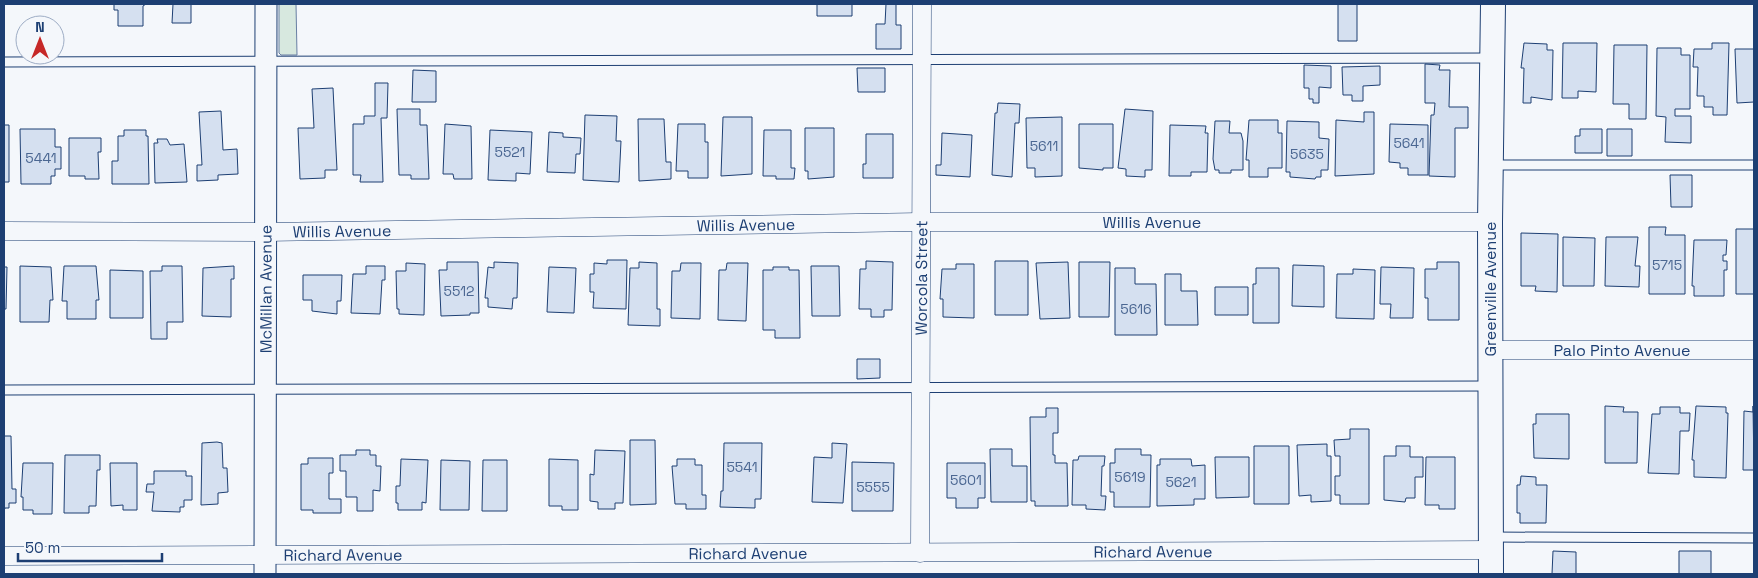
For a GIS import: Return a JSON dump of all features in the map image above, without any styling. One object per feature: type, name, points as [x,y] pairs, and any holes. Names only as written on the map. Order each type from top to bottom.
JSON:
[{"type":"main road","name":"Greenville Avenue","points":[[1490,574],[1490,222],[1493,4]]},
{"type":"street","name":"McMillan Avenue","points":[[265,565],[266,4]]},
{"type":"street","name":"Worcola Street","points":[[920,553],[922,4]]},
{"type":"street","name":"Willis Avenue","points":[[4,231],[266,232],[920,222],[1490,222]]},
{"type":"street","name":"Palo Pinto Avenue","points":[[1490,350],[1754,350]]},
{"type":"street","name":"Richard Avenue","points":[[4,556],[265,565],[1491,543]]},
{"type":"lane","points":[[4,62],[1492,58]]},
{"type":"lane","points":[[1491,165],[1754,165]]},
{"type":"lane","points":[[4,390],[1491,386]]},
{"type":"lane","points":[[1491,543],[1754,538]]},
{"type":"shaded area","points":[[279,4],[296,4],[297,55],[281,55],[279,53]]},
{"type":"building","points":[[114,4],[146,4],[143,6],[143,26],[118,26],[118,10],[114,10]]},
{"type":"building","points":[[173,4],[191,4],[191,23],[172,23]]},
{"type":"building","points":[[817,4],[852,4],[852,16],[817,16]]},
{"type":"building","points":[[886,4],[896,4],[896,25],[901,25],[901,49],[876,49],[876,24],[885,24]]},
{"type":"building","points":[[1338,4],[1357,4],[1357,41],[1338,41]]},
{"type":"building","points":[[1524,43],[1547,44],[1547,50],[1553,50],[1552,100],[1531,97],[1531,103],[1523,103],[1524,68],[1521,68]]},
{"type":"building","points":[[1563,43],[1597,43],[1596,92],[1578,91],[1578,98],[1562,98]]},
{"type":"building","points":[[1712,43],[1729,43],[1727,115],[1713,115],[1713,107],[1704,107],[1704,96],[1697,96],[1698,67],[1693,67],[1694,49],[1712,49]]},
{"type":"building","points":[[1614,45],[1647,45],[1646,119],[1629,119],[1629,104],[1613,104]]},
{"type":"building","points":[[1657,48],[1681,48],[1681,55],[1690,55],[1690,109],[1675,109],[1675,116],[1691,116],[1691,143],[1665,142],[1666,117],[1656,116]]},
{"type":"building","points":[[1735,49],[1754,49],[1754,102],[1737,103]]},
{"type":"building","points":[[1425,64],[1440,65],[1439,70],[1450,70],[1449,107],[1468,107],[1468,128],[1455,128],[1455,177],[1429,176],[1431,115],[1434,115],[1435,103],[1425,103]]},
{"type":"building","points":[[1304,65],[1331,66],[1331,88],[1319,87],[1319,103],[1313,103],[1313,99],[1309,99],[1309,88],[1304,88]]},
{"type":"building","points":[[1380,66],[1380,85],[1363,86],[1363,101],[1352,101],[1352,95],[1343,95],[1342,67]]},
{"type":"building","points":[[857,68],[885,68],[885,92],[858,92]]},
{"type":"building","points":[[413,70],[436,71],[436,102],[412,102]]},
{"type":"building","points":[[375,83],[388,83],[387,118],[381,118],[383,182],[360,182],[361,175],[353,175],[353,124],[364,124],[364,116],[375,116]]},
{"type":"building","points":[[333,88],[337,170],[325,170],[325,178],[300,179],[298,128],[314,128],[312,89]]},
{"type":"building","points":[[998,103],[1020,104],[1019,123],[1015,123],[1012,177],[992,175],[995,113],[997,113]]},
{"type":"building","points":[[397,109],[420,109],[420,125],[427,125],[429,179],[411,179],[411,175],[399,175]]},
{"type":"building","points":[[1125,109],[1153,111],[1152,170],[1145,170],[1145,177],[1126,176],[1126,169],[1118,168]]},
{"type":"building","points":[[221,111],[223,150],[237,149],[238,174],[218,175],[218,180],[197,181],[197,165],[202,165],[199,112]]},
{"type":"building","points":[[1364,112],[1374,112],[1374,174],[1335,176],[1336,120],[1364,122]]},
{"type":"building","points":[[585,115],[617,116],[616,141],[621,141],[619,182],[583,180]]},
{"type":"building","points":[[723,117],[752,117],[752,174],[721,176]]},
{"type":"building","points":[[1062,117],[1062,176],[1035,177],[1035,168],[1027,168],[1026,118]]},
{"type":"building","points":[[638,119],[664,119],[666,162],[671,162],[671,179],[639,181]]},
{"type":"building","points":[[1249,120],[1278,120],[1278,133],[1282,133],[1282,168],[1268,168],[1268,177],[1249,177],[1249,160],[1246,160]]},
{"type":"building","points":[[1215,121],[1230,121],[1229,133],[1241,133],[1243,141],[1243,170],[1219,173],[1219,170],[1215,170],[1213,159]]},
{"type":"building","points":[[1287,121],[1319,122],[1319,138],[1329,139],[1328,170],[1321,170],[1321,177],[1316,177],[1315,179],[1290,177],[1290,172],[1286,172]]},
{"type":"building","points":[[445,124],[471,126],[472,179],[454,179],[453,174],[443,174]]},
{"type":"building","points":[[678,124],[705,124],[705,142],[708,142],[708,178],[688,178],[688,171],[676,171]]},
{"type":"building","points":[[1079,124],[1113,124],[1113,168],[1103,168],[1103,170],[1079,168]]},
{"type":"building","points":[[1390,124],[1428,125],[1428,175],[1408,175],[1408,168],[1400,168],[1400,163],[1389,162]]},
{"type":"building","points":[[4,125],[9,125],[9,182],[4,182]]},
{"type":"building","points":[[1170,125],[1206,126],[1205,133],[1208,133],[1207,172],[1191,172],[1191,176],[1169,176]]},
{"type":"building","points":[[805,128],[834,128],[834,177],[808,179],[808,171],[805,171]]},
{"type":"building","points":[[20,129],[55,129],[55,147],[61,147],[61,169],[55,169],[55,176],[51,176],[51,184],[21,184]]},
{"type":"building","points":[[1580,129],[1602,129],[1602,153],[1575,153],[1575,136],[1580,136]]},
{"type":"building","points":[[1607,129],[1632,129],[1632,156],[1607,156]]},
{"type":"building","points":[[124,130],[146,130],[146,136],[148,136],[149,184],[112,184],[112,161],[118,161],[118,136],[124,136]]},
{"type":"building","points":[[490,130],[532,132],[530,174],[516,173],[516,181],[488,180]]},
{"type":"building","points":[[764,130],[791,130],[791,168],[795,168],[794,179],[776,179],[776,176],[763,176]]},
{"type":"building","points":[[549,132],[563,133],[563,137],[581,138],[580,154],[576,154],[575,173],[547,172]]},
{"type":"building","points":[[942,133],[972,135],[970,177],[936,175],[936,165],[941,165]]},
{"type":"building","points":[[866,134],[893,134],[893,178],[863,178],[863,164],[866,164]]},
{"type":"building","points":[[69,138],[101,138],[101,152],[98,152],[99,179],[85,179],[85,176],[69,176]]},
{"type":"building","points":[[157,139],[167,139],[170,145],[184,144],[187,182],[155,183],[154,143],[158,143]]},
{"type":"building","points":[[1670,175],[1692,175],[1692,207],[1671,207]]},
{"type":"building","points":[[1649,227],[1666,227],[1665,235],[1685,235],[1685,294],[1649,294]]},
{"type":"building","points":[[1736,229],[1754,229],[1754,294],[1736,294]]},
{"type":"building","points":[[1521,233],[1558,234],[1557,292],[1535,291],[1536,286],[1521,286]]},
{"type":"building","points":[[1563,237],[1595,238],[1594,286],[1563,286]]},
{"type":"building","points":[[1606,237],[1638,237],[1635,266],[1640,266],[1639,287],[1605,286]]},
{"type":"building","points":[[1694,240],[1727,240],[1726,255],[1723,255],[1723,261],[1727,261],[1727,270],[1724,270],[1724,296],[1694,296],[1694,286],[1692,286]]},
{"type":"building","points":[[607,260],[627,260],[626,309],[593,308],[594,292],[590,292],[590,274],[594,274],[594,263],[607,264]]},
{"type":"building","points":[[866,261],[893,262],[892,310],[884,310],[884,317],[871,317],[871,309],[859,309],[860,269],[866,269]]},
{"type":"building","points":[[995,261],[1028,261],[1028,315],[995,315]]},
{"type":"building","points":[[447,262],[478,262],[479,313],[441,316],[439,270],[447,270]]},
{"type":"building","points":[[494,262],[518,263],[517,298],[513,298],[512,309],[488,307],[488,298],[485,298],[488,267],[494,268]]},
{"type":"building","points":[[639,262],[657,263],[657,309],[660,309],[660,326],[628,325],[630,268],[639,268]]},
{"type":"building","points":[[1068,262],[1070,318],[1040,319],[1036,263]]},
{"type":"building","points":[[1079,262],[1110,262],[1109,317],[1079,317]]},
{"type":"building","points":[[1437,262],[1459,262],[1459,320],[1428,320],[1428,298],[1425,298],[1425,269],[1437,269]]},
{"type":"building","points":[[406,263],[425,264],[424,315],[399,314],[399,309],[397,309],[396,271],[406,271]]},
{"type":"building","points":[[681,263],[701,263],[700,319],[671,318],[672,271],[680,271]]},
{"type":"building","points":[[727,263],[748,263],[746,321],[718,320],[719,270],[726,270]]},
{"type":"building","points":[[956,264],[974,264],[974,318],[943,317],[943,299],[940,299],[942,269],[956,269]]},
{"type":"building","points":[[1293,265],[1324,266],[1324,307],[1292,306]]},
{"type":"building","points":[[20,266],[51,267],[53,300],[50,300],[49,322],[20,322]]},
{"type":"building","points":[[64,266],[96,266],[99,300],[96,300],[96,319],[67,319],[67,301],[62,301]]},
{"type":"building","points":[[162,266],[182,266],[183,322],[167,322],[167,339],[151,339],[150,271],[162,271]]},
{"type":"building","points":[[234,266],[234,279],[231,279],[231,317],[202,316],[203,268]]},
{"type":"building","points":[[366,266],[385,266],[385,280],[382,280],[380,314],[351,313],[353,274],[366,274]]},
{"type":"building","points":[[811,266],[839,266],[840,316],[812,316]]},
{"type":"building","points":[[4,267],[7,267],[6,309],[4,309]]},
{"type":"building","points":[[549,267],[576,268],[574,313],[547,312]]},
{"type":"building","points":[[773,267],[789,267],[789,270],[799,270],[800,338],[775,338],[775,330],[763,330],[763,270],[773,270]]},
{"type":"building","points":[[1381,267],[1414,268],[1413,318],[1390,318],[1391,304],[1380,304]]},
{"type":"building","points":[[1115,268],[1135,268],[1135,284],[1156,284],[1157,335],[1115,335]]},
{"type":"building","points":[[1256,268],[1279,268],[1279,323],[1253,323],[1253,284],[1256,284]]},
{"type":"building","points":[[1353,269],[1375,270],[1374,319],[1336,318],[1337,274],[1353,274]]},
{"type":"building","points":[[110,270],[143,271],[143,318],[110,318]]},
{"type":"building","points":[[1165,274],[1181,274],[1181,291],[1197,291],[1198,325],[1165,325]]},
{"type":"building","points":[[303,275],[342,275],[341,301],[337,301],[337,314],[312,311],[312,300],[303,300]]},
{"type":"building","points":[[1215,287],[1248,287],[1248,315],[1215,315]]},
{"type":"building","points":[[857,359],[880,359],[880,378],[857,379]]},
{"type":"building","points":[[1605,406],[1624,407],[1623,412],[1638,412],[1637,463],[1605,463]]},
{"type":"building","points":[[1696,406],[1726,407],[1726,413],[1728,413],[1726,478],[1694,477],[1694,460],[1692,460]]},
{"type":"building","points":[[1753,406],[1754,470],[1743,470],[1744,411],[1753,412]]},
{"type":"building","points":[[1660,407],[1680,407],[1680,413],[1690,413],[1689,431],[1680,431],[1679,474],[1648,473],[1652,414],[1660,414]]},
{"type":"building","points":[[1046,408],[1058,408],[1058,433],[1053,433],[1053,455],[1055,455],[1055,463],[1067,463],[1068,506],[1035,506],[1035,501],[1031,501],[1030,417],[1046,417]]},
{"type":"building","points":[[1536,414],[1569,414],[1569,459],[1534,458],[1533,424],[1536,424]]},
{"type":"building","points":[[1350,429],[1369,429],[1369,504],[1340,504],[1340,495],[1335,495],[1335,476],[1340,476],[1340,456],[1335,456],[1334,440],[1350,439]]},
{"type":"building","points":[[4,436],[11,436],[12,489],[16,489],[16,503],[9,503],[9,508],[5,508],[4,511]]},
{"type":"building","points":[[630,440],[655,440],[656,504],[630,505]]},
{"type":"building","points":[[202,443],[222,443],[223,468],[227,468],[228,492],[218,493],[218,504],[201,505]]},
{"type":"building","points":[[724,443],[762,443],[761,499],[755,499],[755,508],[720,507],[721,491],[723,491]]},
{"type":"building","points":[[832,443],[847,444],[843,503],[812,502],[814,457],[832,458]]},
{"type":"building","points":[[1327,444],[1327,456],[1331,456],[1331,501],[1311,502],[1311,495],[1299,496],[1297,445]]},
{"type":"building","points":[[1254,446],[1289,446],[1289,504],[1254,504]]},
{"type":"building","points":[[1396,446],[1410,446],[1410,457],[1423,457],[1423,477],[1415,477],[1415,498],[1406,498],[1405,502],[1384,500],[1384,456],[1396,456]]},
{"type":"building","points":[[990,449],[1012,449],[1012,466],[1027,466],[1027,502],[991,502]]},
{"type":"building","points":[[1115,449],[1141,449],[1141,455],[1151,455],[1150,507],[1114,507],[1114,492],[1110,492],[1110,463],[1115,463]]},
{"type":"building","points":[[356,450],[370,450],[370,455],[376,455],[376,466],[381,466],[380,491],[373,490],[373,511],[357,511],[357,497],[346,497],[346,471],[340,471],[340,455],[356,455]]},
{"type":"building","points":[[595,450],[625,451],[623,503],[615,503],[615,509],[598,509],[598,502],[590,501],[590,474],[594,475]]},
{"type":"building","points":[[65,455],[100,455],[100,470],[97,470],[96,506],[89,506],[89,513],[64,513]]},
{"type":"building","points":[[1079,456],[1105,456],[1104,466],[1102,466],[1101,496],[1106,496],[1105,510],[1086,509],[1086,505],[1072,505],[1073,460],[1078,460]]},
{"type":"building","points":[[1215,457],[1249,457],[1249,497],[1216,498]]},
{"type":"building","points":[[1426,457],[1455,457],[1455,509],[1439,509],[1439,505],[1425,505]]},
{"type":"building","points":[[308,458],[333,458],[333,473],[329,473],[329,499],[341,499],[341,513],[313,513],[313,510],[301,510],[301,464],[308,464]]},
{"type":"building","points":[[401,459],[428,460],[426,503],[422,502],[422,510],[398,510],[396,486],[400,486]]},
{"type":"building","points":[[549,459],[578,460],[578,510],[562,510],[562,506],[549,506]]},
{"type":"building","points":[[677,459],[695,459],[695,465],[702,465],[702,495],[706,495],[706,509],[686,509],[686,504],[675,504],[672,466],[677,466]]},
{"type":"building","points":[[1160,459],[1191,459],[1192,466],[1205,465],[1205,499],[1194,499],[1194,505],[1157,506],[1157,465],[1160,465]]},
{"type":"building","points":[[441,460],[470,461],[469,510],[440,510]]},
{"type":"building","points":[[483,460],[507,460],[507,511],[482,511]]},
{"type":"building","points":[[852,462],[894,463],[893,511],[852,511]]},
{"type":"building","points":[[23,463],[53,463],[52,514],[33,514],[33,510],[23,510],[23,497],[21,497]]},
{"type":"building","points":[[110,463],[137,463],[137,510],[123,510],[123,505],[111,506]]},
{"type":"building","points":[[947,463],[985,463],[985,498],[978,498],[978,508],[956,508],[956,498],[947,498]]},
{"type":"building","points":[[154,471],[186,471],[186,476],[192,476],[192,500],[184,500],[184,507],[180,507],[180,512],[152,511],[154,492],[146,492],[147,484],[154,484]]},
{"type":"building","points":[[1521,476],[1536,477],[1536,485],[1547,485],[1546,523],[1520,523],[1520,513],[1517,513],[1517,485],[1520,485]]},
{"type":"building","points":[[1553,551],[1576,552],[1576,574],[1552,574]]},
{"type":"building","points":[[1679,551],[1711,551],[1711,574],[1679,574]]}]
